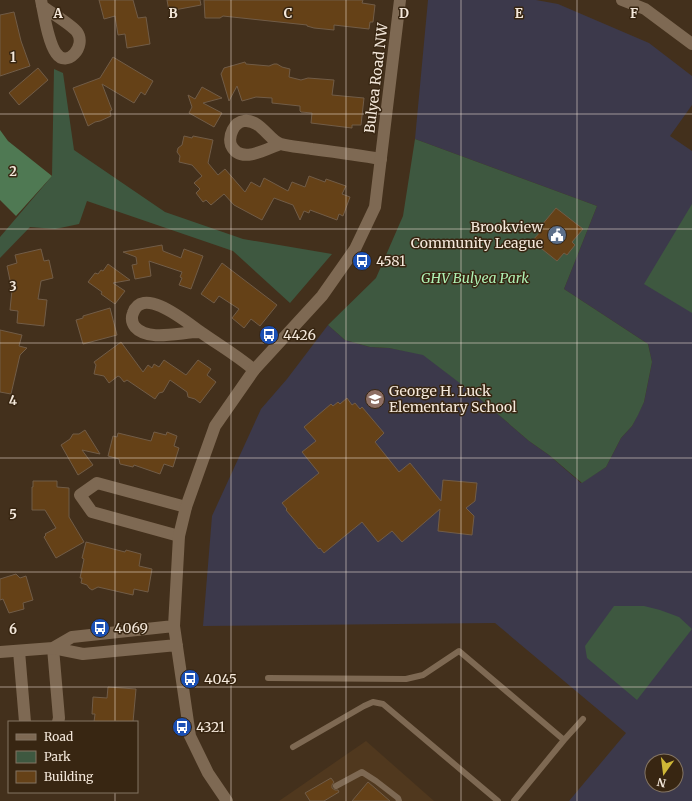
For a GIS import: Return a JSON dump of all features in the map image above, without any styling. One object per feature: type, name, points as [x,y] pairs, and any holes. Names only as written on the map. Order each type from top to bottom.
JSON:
[{"type":"street","name":"Bulyea Road NW","points":[[227,801],[208,773],[190,736],[174,626],[179,536],[186,507],[215,426],[254,370],[322,296],[355,249],[375,207],[400,0]]},
{"type":"street","points":[[622,0],[645,9],[692,44]]},
{"type":"street","points":[[280,144],[381,159]]},
{"type":"street","points":[[199,332],[151,335],[139,332],[133,325],[131,318],[134,309],[140,304],[151,303],[164,308],[178,315],[199,332],[254,370]]},
{"type":"street","points":[[179,536],[92,512],[80,495],[97,482],[186,507]]},
{"type":"street","points":[[53,648],[72,637],[174,626]]},
{"type":"street","points":[[0,652],[53,648],[83,654],[177,645]]},
{"type":"street","points":[[53,648],[60,718],[58,721]]},
{"type":"street","points":[[19,651],[25,721]]},
{"type":"lane","points":[[268,678],[406,679],[423,675],[459,650],[564,740]]},
{"type":"lane","points":[[293,747],[364,706],[373,702],[383,704],[498,801]]},
{"type":"lane","points":[[514,801],[583,719]]},
{"type":"lane","points":[[336,786],[362,772],[398,798],[399,801]]},
{"type":"shaded area","name":"George H. Luck Elementary School","points":[[428,0],[536,0],[558,4],[649,43],[692,76],[692,105],[670,136],[692,151],[692,801],[569,801],[626,733],[495,623],[203,626],[212,516],[261,409],[287,379],[328,325],[345,340],[370,347],[389,348],[423,354],[478,397],[581,483],[606,467],[621,438],[632,426],[644,402],[652,362],[648,344],[564,289],[597,206],[415,139]]},
{"type":"shaded area","points":[[366,741],[434,801],[279,801]]},
{"type":"green space","points":[[54,69],[63,73],[74,150],[165,212],[243,239],[332,254],[290,303],[233,251],[87,201],[79,224],[55,229],[30,227],[0,258],[0,237],[52,176]]},
{"type":"green space","points":[[0,130],[8,141],[52,176],[16,216],[0,200]]},
{"type":"green space","name":"GHV Bulyea Park","points":[[415,139],[597,206],[564,289],[648,344],[652,362],[644,402],[632,426],[621,438],[606,467],[582,483],[549,455],[529,441],[478,397],[423,355],[389,348],[370,347],[345,340],[328,325],[376,278],[403,216]]},
{"type":"green space","points":[[692,204],[692,313],[644,284]]},
{"type":"green space","points":[[614,606],[644,606],[660,610],[679,617],[692,629],[637,700],[587,658],[585,646]]},
{"type":"building","points":[[99,0],[133,0],[138,18],[146,17],[150,44],[127,48],[125,34],[118,35],[115,16],[104,19]]},
{"type":"building","points":[[167,0],[200,0],[201,5],[169,11]]},
{"type":"building","points":[[204,0],[363,0],[362,3],[375,5],[373,22],[370,22],[369,29],[334,25],[334,30],[314,28],[307,25],[223,16],[220,18],[205,18]]},
{"type":"building","points":[[14,12],[21,41],[30,66],[0,76],[0,15]]},
{"type":"building","points":[[113,57],[153,81],[145,95],[141,92],[134,103],[102,84],[112,110],[110,111],[111,116],[88,126],[73,88],[100,78]]},
{"type":"building","points":[[245,62],[246,64],[269,66],[277,64],[290,69],[289,77],[301,80],[308,78],[334,80],[332,95],[364,98],[361,125],[352,125],[352,128],[311,123],[312,113],[301,112],[300,106],[272,103],[272,98],[256,97],[242,101],[237,86],[229,101],[221,74],[224,68]]},
{"type":"building","points":[[38,68],[48,80],[19,105],[9,93]]},
{"type":"building","points":[[202,87],[222,98],[203,103],[222,113],[214,127],[189,113],[192,107],[188,95],[195,99]]},
{"type":"building","points":[[184,136],[192,138],[193,136],[213,140],[208,163],[218,175],[225,169],[245,192],[251,182],[260,187],[264,178],[288,191],[292,182],[305,187],[309,176],[325,182],[326,179],[346,186],[342,194],[350,197],[343,216],[339,214],[337,220],[310,210],[309,213],[304,211],[300,220],[293,205],[274,198],[262,220],[234,205],[224,194],[211,205],[206,200],[203,202],[196,193],[200,189],[194,183],[202,176],[192,165],[179,162],[180,156],[177,152],[178,148],[182,145]]},
{"type":"building","name":"Brookview Community League","points":[[556,208],[583,229],[572,242],[575,245],[567,255],[564,253],[557,261],[532,241],[542,230],[541,226]]},
{"type":"building","points":[[162,245],[163,251],[181,258],[184,249],[203,256],[191,289],[179,285],[182,278],[180,277],[182,272],[149,261],[151,276],[135,279],[132,265],[137,264],[136,257],[123,252]]},
{"type":"building","points":[[41,249],[44,261],[49,260],[53,278],[41,281],[38,299],[47,300],[44,326],[17,323],[18,311],[10,310],[12,290],[7,266],[17,263],[15,255]]},
{"type":"building","points":[[222,263],[277,305],[260,326],[251,319],[244,328],[232,318],[239,309],[219,296],[214,303],[201,294]]},
{"type":"building","points":[[108,264],[130,280],[113,283],[125,291],[115,304],[88,282],[95,273],[98,274],[101,270],[103,271]]},
{"type":"building","points":[[110,308],[117,335],[83,344],[76,320],[83,318],[83,316]]},
{"type":"building","points":[[0,330],[22,335],[19,346],[27,348],[20,355],[11,394],[0,392]]},
{"type":"building","points":[[121,342],[143,372],[148,365],[152,368],[154,364],[159,367],[164,360],[186,375],[198,360],[211,369],[207,375],[216,382],[200,403],[195,399],[188,397],[187,392],[170,380],[163,392],[159,393],[155,399],[127,380],[124,382],[118,376],[109,383],[104,376],[94,374],[96,365],[94,362]]},
{"type":"building","points":[[347,398],[352,405],[355,403],[360,409],[362,407],[384,433],[375,442],[399,472],[410,463],[441,501],[443,480],[477,483],[475,501],[466,508],[474,516],[472,535],[438,531],[440,509],[402,542],[392,531],[378,542],[362,522],[324,553],[320,548],[319,549],[286,510],[287,509],[282,503],[319,473],[302,452],[316,441],[304,427],[331,404],[333,406],[338,402],[340,404]]},
{"type":"building","points":[[85,430],[100,454],[82,450],[93,465],[78,475],[61,445],[70,439],[73,434],[79,434]]},
{"type":"building","points":[[154,432],[166,435],[167,432],[177,436],[174,446],[179,448],[173,467],[164,464],[160,474],[134,465],[133,467],[120,464],[119,459],[108,456],[113,436],[117,437],[118,433],[151,441]]},
{"type":"building","points":[[33,481],[57,481],[57,487],[69,488],[69,517],[84,542],[56,558],[44,537],[46,535],[45,534],[56,528],[45,510],[32,510]]},
{"type":"building","points":[[86,542],[125,552],[126,550],[141,554],[139,566],[152,569],[148,592],[134,589],[133,595],[98,587],[92,590],[87,585],[81,583],[82,578],[80,578],[84,559],[82,558]]},
{"type":"building","points":[[16,574],[20,578],[26,576],[33,600],[23,603],[24,609],[9,613],[3,599],[0,600],[0,579]]},
{"type":"building","points":[[108,687],[136,689],[133,721],[94,721],[95,714],[92,714],[93,697],[107,698]]},
{"type":"building","points":[[331,778],[334,782],[332,788],[338,790],[339,792],[324,801],[310,801],[305,793]]},
{"type":"building","points":[[368,782],[390,801],[352,801]]},
{"type":"place","name":"Brookview Community League","points":[[557,235]]},
{"type":"place","name":"4581","points":[[362,261]]},
{"type":"place","name":"4426","points":[[269,335]]},
{"type":"place","name":"George H. Luck Elementary School","points":[[375,399]]},
{"type":"place","name":"4069","points":[[100,628]]},
{"type":"place","name":"4045","points":[[190,679]]},
{"type":"place","name":"4321","points":[[182,727]]}]
